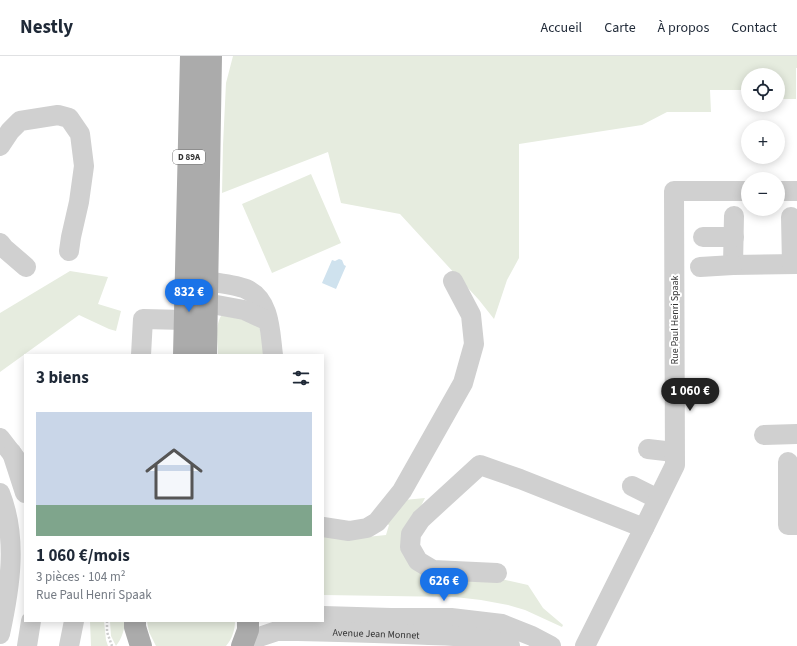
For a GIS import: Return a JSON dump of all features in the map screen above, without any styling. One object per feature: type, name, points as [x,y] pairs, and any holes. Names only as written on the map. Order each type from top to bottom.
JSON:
[{"type":"main road","name":"D 89A","points":[[184,354],[192,56]]},
{"type":"main road","name":"D 89A","points":[[206,354],[211,56]]},
{"type":"main road","points":[[211,79],[220,56]]},
{"type":"main road","points":[[243,644],[248,630],[248,622]]},
{"type":"main road","points":[[124,646],[137,631]]},
{"type":"street","points":[[0,146],[10,131],[20,121],[58,115],[69,118],[80,134],[84,166],[79,202],[70,237],[69,251]]},
{"type":"street","name":"Rue Paul Henri Spaak","points":[[585,646],[675,465],[674,191],[741,191]]},
{"type":"street","points":[[785,191],[797,191]]},
{"type":"street","points":[[733,266],[734,216]]},
{"type":"street","points":[[700,267],[794,264],[791,217]]},
{"type":"street","points":[[702,237],[734,237]]},
{"type":"street","points":[[0,242],[4,248],[26,267]]},
{"type":"street","points":[[324,527],[349,531],[367,528],[377,522],[402,491],[463,383],[474,344],[471,315],[453,280]]},
{"type":"street","points":[[207,281],[247,289],[262,301],[268,321],[273,354]]},
{"type":"street","points":[[186,294],[206,303],[244,310],[268,321]]},
{"type":"street","points":[[141,354],[143,319],[185,320]]},
{"type":"street","points":[[764,435],[797,434]]},
{"type":"street","points":[[0,438],[24,469]]},
{"type":"street","points":[[648,449],[674,452]]},
{"type":"street","points":[[12,453],[24,490]]},
{"type":"street","points":[[788,462],[788,525],[797,525]]},
{"type":"street","points":[[497,573],[432,570],[418,561],[410,548],[411,534],[421,519],[480,465],[644,528]]},
{"type":"street","points":[[632,486],[658,499]]},
{"type":"street","points":[[0,493],[10,536],[10,574],[6,608],[0,634]]},
{"type":"street","name":"Avenue Jean Monnet","points":[[324,616],[368,632],[451,618],[502,624],[532,636],[550,646]]},
{"type":"street","points":[[27,646],[31,622]]},
{"type":"street","points":[[69,646],[74,622]]},
{"type":"street","name":"Avenue Jean Monnet","points":[[243,644],[277,631],[295,631],[368,632],[451,636],[502,643],[510,646]]},
{"type":"path","points":[[107,622],[107,632],[112,646]]},
{"type":"shaded area","points":[[233,56],[797,56],[796,99],[785,99],[785,68],[741,68],[741,90],[710,90],[711,112],[667,112],[642,125],[519,144],[519,258],[507,280],[494,319],[479,300],[400,214],[341,203],[328,152],[222,193],[226,83]]},
{"type":"shaded area","points":[[311,174],[341,243],[272,273],[242,204]]},
{"type":"shaded area","points":[[70,271],[108,277],[98,304],[121,311],[116,331],[79,315],[0,372],[0,313]]},
{"type":"shaded area","points":[[223,313],[259,324],[265,354],[218,354],[217,328],[220,317]]},
{"type":"shaded area","points":[[425,498],[412,524],[407,561],[528,585],[543,608],[563,625],[562,627],[525,610],[481,600],[455,597],[324,595],[324,531],[357,538],[386,535],[389,525],[384,522],[404,500]]},
{"type":"shaded area","points":[[90,622],[104,622],[108,646],[91,646]]},
{"type":"shaded area","points":[[110,622],[125,622],[120,640],[116,646],[111,636]]},
{"type":"shaded area","points":[[147,622],[235,622],[233,634],[226,646],[156,646],[149,632]]},
{"type":"water","points":[[339,259],[342,260],[346,266],[336,289],[322,283],[332,260],[335,261]]}]
